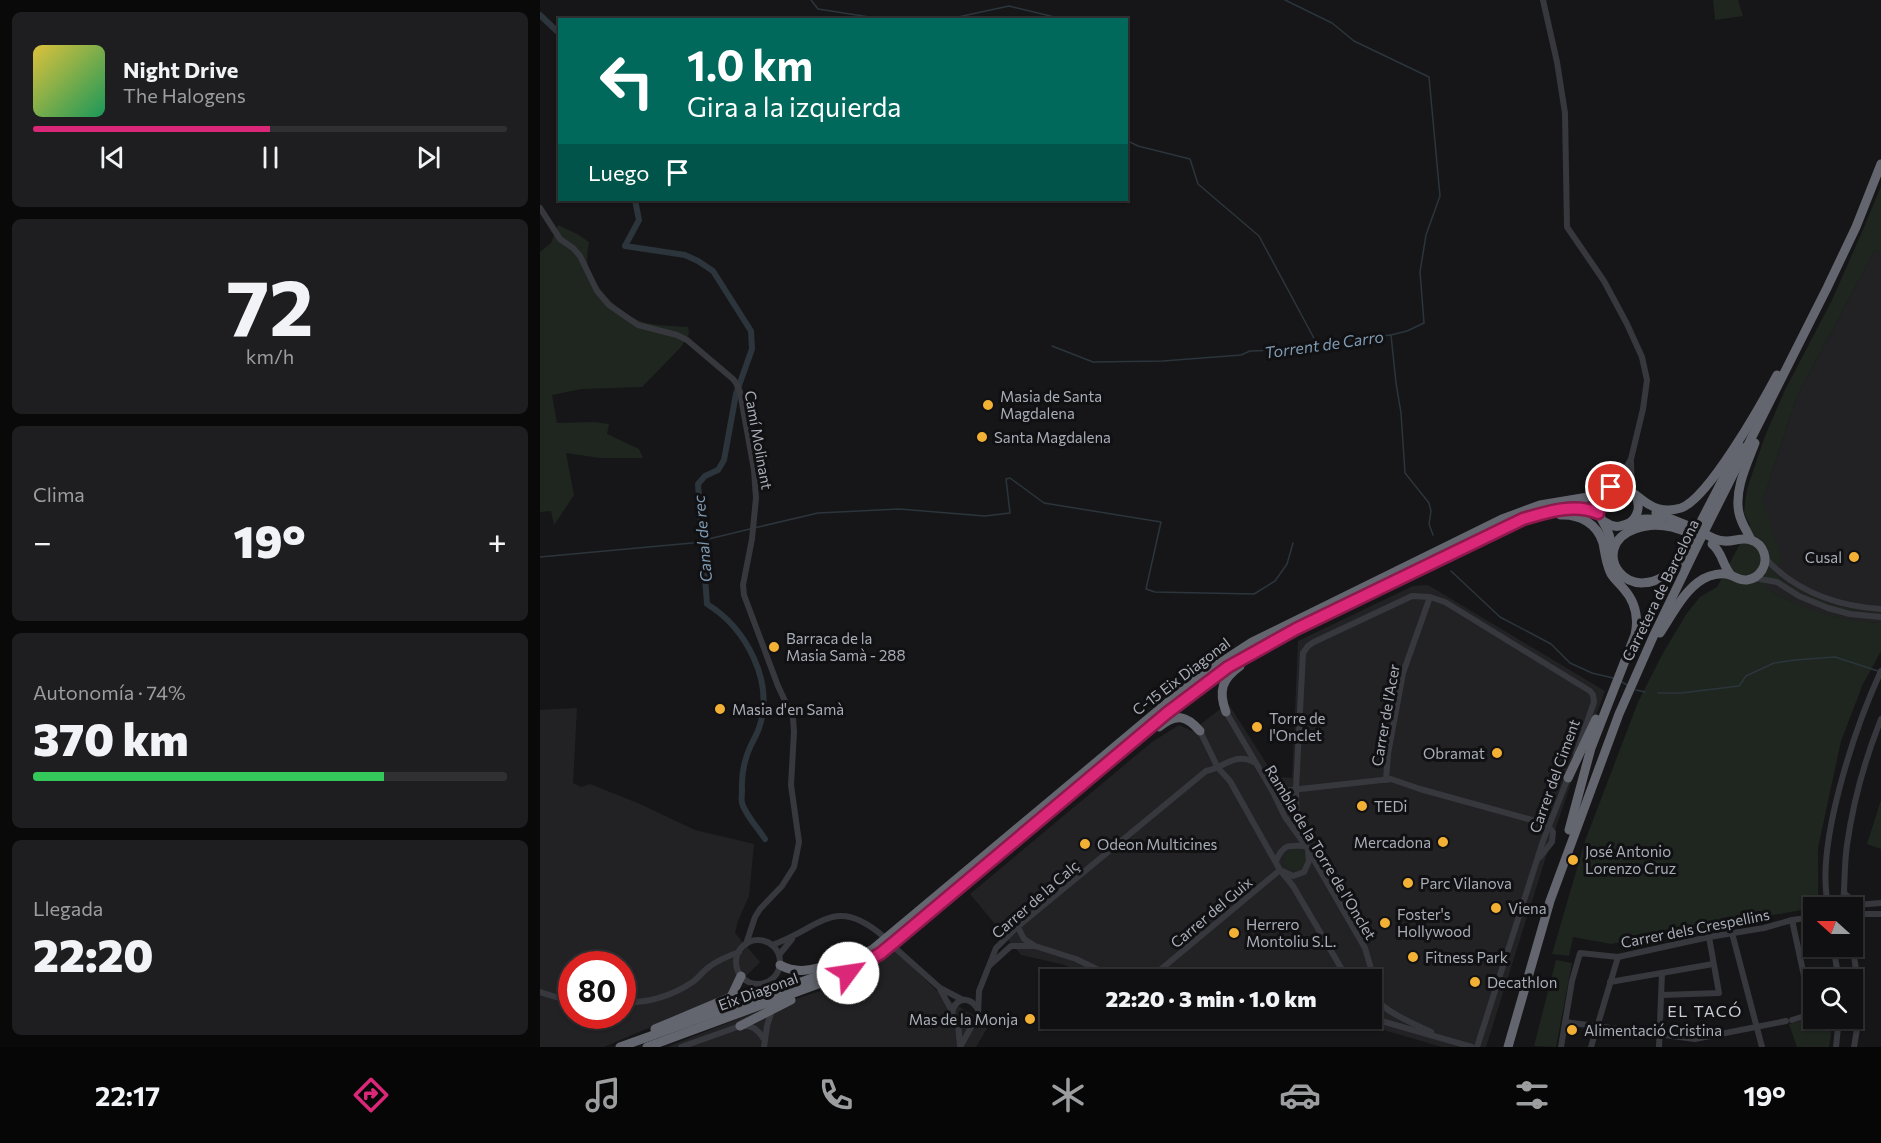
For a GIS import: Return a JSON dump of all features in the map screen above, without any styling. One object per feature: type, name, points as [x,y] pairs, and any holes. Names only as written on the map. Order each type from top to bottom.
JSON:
[{"type":"highway","name":"Carretera de Barcelona","points":[[1508,1047],[1537,941],[1568,848],[1617,718],[1697,546],[1854,230],[1881,164]]},
{"type":"highway","points":[[1635,497],[1650,506],[1670,511],[1694,500],[1723,464],[1757,411],[1850,231],[1854,230]]},
{"type":"highway","points":[[1751,540],[1739,512],[1739,491],[1749,459],[1769,412],[1769,404]]},
{"type":"highway","points":[[1687,530],[1652,524],[1628,531],[1619,540],[1614,550],[1614,561],[1618,571],[1627,580],[1647,583],[1668,574],[1679,564],[1757,411]]},
{"type":"highway","points":[[1637,676],[1659,635],[1690,590],[1704,579],[1716,575],[1731,575],[1742,580],[1754,578],[1762,571],[1765,558],[1761,547],[1751,540],[1714,541],[1687,530],[1670,522],[1656,519],[1644,519],[1619,527],[1612,526],[1605,522],[1598,513],[1598,502],[1603,492],[1616,486],[1626,487],[1647,509],[1687,530]]},
{"type":"highway","name":"C-15 Eix Diagonal","points":[[829,972],[881,944],[1127,735],[1194,681],[1252,642],[1502,519],[1540,505],[1594,496],[1603,492]]},
{"type":"highway","points":[[1631,522],[1637,515],[1635,497]]},
{"type":"highway","name":"Eix Diagonal","points":[[647,1047],[848,973],[881,953],[1200,687],[1259,649],[1523,519],[1573,508],[1598,513]]},
{"type":"highway","points":[[1542,513],[1569,514],[1584,519],[1599,534],[1613,578],[1630,595],[1635,606],[1637,620],[1635,635],[1588,756],[1568,832],[1568,848]]},
{"type":"highway","points":[[1605,522],[1610,542],[1607,561]]},
{"type":"highway","points":[[1714,541],[1731,575]]},
{"type":"highway","points":[[1724,561],[1727,549],[1735,542]]},
{"type":"highway","points":[[1226,712],[1221,699],[1225,681],[1259,649]]},
{"type":"highway","points":[[1568,778],[1613,687]]},
{"type":"highway","points":[[1139,738],[1148,735],[1174,718],[1183,717],[1191,721],[1200,732]]},
{"type":"highway","points":[[779,960],[791,971],[801,972],[840,961],[850,962]]},
{"type":"highway","name":"Eix Diagonal","points":[[630,1043],[829,972]]},
{"type":"highway","points":[[620,1047],[630,1043],[633,1038],[731,997],[741,976]]},
{"type":"highway","points":[[740,1026],[798,998],[802,991]]},
{"type":"street","points":[[1543,0],[1557,62],[1565,113],[1567,227],[1604,281],[1638,347],[1647,387],[1630,459],[1616,486]]},
{"type":"street","name":"Camí Molinant","points":[[540,208],[560,239],[580,256],[597,291],[609,305],[638,325],[677,335],[687,340],[733,378],[740,392],[754,470],[756,498],[752,539],[743,585],[744,595],[778,686],[793,718],[791,785],[799,842],[794,867],[782,886],[760,909],[746,944]]},
{"type":"street","points":[[1630,459],[1635,497]]},
{"type":"street","points":[[1765,558],[1799,596],[1850,614],[1881,617]]},
{"type":"street","points":[[1754,578],[1785,582],[1822,598],[1881,609]]},
{"type":"street","points":[[1297,833],[1296,789],[1303,653],[1308,646],[1404,598],[1430,597]]},
{"type":"street","name":"Carrer del Ciment","points":[[1430,597],[1445,602],[1584,686],[1593,695],[1594,702],[1568,778],[1548,827],[1553,832],[1552,842],[1536,862],[1478,1047]]},
{"type":"street","name":"Carrer de l'Acer","points":[[1430,597],[1403,673],[1388,753],[1386,780],[1391,779],[1532,820],[1548,827]]},
{"type":"street","points":[[1827,897],[1826,868],[1833,819],[1847,760],[1881,670]]},
{"type":"street","name":"Rambla de la Torre de l'Onclet","points":[[1226,712],[1285,817],[1307,848],[1365,948],[1371,969]]},
{"type":"street","points":[[1844,897],[1847,843],[1865,765],[1881,719]]},
{"type":"street","points":[[1200,732],[1218,768],[1230,781],[1280,870],[1321,932],[1342,969]]},
{"type":"street","points":[[1209,771],[1210,749]]},
{"type":"street","name":"Rambla de la Torre de l'Onclet","points":[[1218,768],[1234,759],[1247,758],[1254,762]]},
{"type":"street","name":"Carrer de la Calç","points":[[977,1008],[979,991],[996,948],[1018,927],[1206,771],[1218,768]]},
{"type":"street","points":[[1273,792],[1386,780]]},
{"type":"street","points":[[1276,861],[1286,847],[1307,848],[1309,861],[1304,872],[1293,876],[1280,870]]},
{"type":"street","name":"Carrer del Guix","points":[[1162,969],[1280,870]]},
{"type":"street","name":"Carrer del Guix","points":[[1272,876],[1286,878]]},
{"type":"street","points":[[1844,893],[1849,897]]},
{"type":"street","points":[[1863,905],[1881,903]]},
{"type":"street","points":[[1863,914],[1881,914]]},
{"type":"street","points":[[792,938],[779,960],[775,976],[764,984],[751,983],[741,976],[736,964],[739,952],[746,944],[759,940],[772,945],[792,938],[820,921],[838,916],[863,920],[884,937]]},
{"type":"street","name":"Carrer dels Crespellins","points":[[1565,1022],[1572,981],[1580,953],[1618,957],[1803,918]]},
{"type":"street","points":[[1792,920],[1803,969]]},
{"type":"street","points":[[752,927],[759,940]]},
{"type":"street","points":[[1018,927],[1024,939],[1035,946],[1076,959],[1096,969]]},
{"type":"street","points":[[1732,933],[1762,1047]]},
{"type":"street","points":[[1662,995],[1719,993],[1709,937]]},
{"type":"street","points":[[772,945],[779,960]]},
{"type":"street","points":[[987,968],[1011,946],[1035,946]]},
{"type":"street","points":[[894,947],[940,988],[974,1004],[977,1008],[978,1015],[960,1047]]},
{"type":"street","points":[[636,1002],[679,991],[721,958],[739,952]]},
{"type":"street","points":[[1591,1047],[1618,957]]},
{"type":"street","points":[[1854,1047],[1859,997],[1855,957]]},
{"type":"street","points":[[721,958],[736,964]]},
{"type":"street","points":[[1610,982],[1713,964]]},
{"type":"street","points":[[1659,1047],[1662,974]]},
{"type":"street","points":[[940,988],[958,1023],[960,1047]]},
{"type":"street","points":[[952,1011],[956,1004],[979,991]]},
{"type":"street","points":[[540,992],[558,998]]},
{"type":"street","points":[[1382,1005],[1439,1037]]},
{"type":"street","points":[[764,1047],[772,1010]]},
{"type":"street","points":[[1561,1047],[1565,1022],[1695,1039],[1803,1016]]},
{"type":"street","points":[[1382,1021],[1473,1047]]},
{"type":"street","points":[[958,1023],[964,1025],[973,1022]]},
{"type":"street","points":[[681,1047],[740,1026],[750,1025],[756,1028],[764,1039]]},
{"type":"street","points":[[1836,1047],[1838,1029]]},
{"type":"shaded area","points":[[1713,0],[1738,0],[1743,16],[1715,20]]},
{"type":"shaded area","points":[[1881,186],[1881,252],[1875,250],[1796,398],[1763,500],[1782,561],[1774,573],[1798,590],[1824,602],[1852,609],[1881,612],[1854,611],[1837,608],[1770,579],[1764,587],[1792,602],[1820,613],[1850,620],[1881,623],[1881,651],[1863,684],[1841,741],[1818,848],[1818,897],[1803,897],[1803,910],[1611,944],[1573,937],[1569,956],[1552,954],[1585,841],[1638,702],[1687,613],[1700,597],[1717,587],[1750,525],[1744,513],[1747,489],[1765,436],[1785,390],[1832,300]]},
{"type":"shaded area","points":[[558,225],[589,242],[587,261],[589,270],[601,290],[618,307],[637,320],[646,323],[688,327],[689,334],[681,347],[642,387],[582,389],[552,395],[557,423],[609,424],[607,434],[639,449],[643,458],[600,458],[566,453],[574,495],[554,525],[551,511],[540,512],[540,252],[551,243]]},
{"type":"shaded area","points":[[1875,250],[1881,252],[1881,623],[1856,622],[1810,611],[1764,588],[1763,500],[1796,398]]},
{"type":"shaded area","points":[[1428,585],[1605,691],[1544,863],[1486,1047],[1442,1047],[1380,1029],[1382,969],[1074,969],[1021,955],[970,894],[1152,742],[1179,725],[1192,731],[1228,703],[1275,777],[1292,778],[1298,641],[1413,586]]},
{"type":"shaded area","points":[[577,708],[573,783],[581,787],[590,784],[695,830],[754,844],[749,896],[735,933],[760,962],[728,994],[604,1047],[540,1047],[540,710]]},
{"type":"shaded area","points":[[1881,800],[1881,849],[1867,844]]},
{"type":"shaded area","points":[[1295,849],[1305,856],[1306,860],[1299,870],[1295,871],[1285,864],[1284,860],[1291,850]]},
{"type":"shaded area","points":[[893,948],[938,992],[967,1012],[991,1022],[976,1047],[667,1047],[745,1016],[826,989],[875,964]]},
{"type":"shaded area","points":[[1556,960],[1572,963],[1556,1047],[1534,1046]]},
{"type":"shaded area","points":[[1803,1020],[1803,1029],[1832,1029],[1829,1047],[1797,1047],[1789,1024]]},
{"type":"waterway","points":[[811,0],[818,9],[876,18]]},
{"type":"waterway","points":[[1285,0],[1332,23],[1354,41],[1429,77],[1440,196],[1426,235],[1420,272],[1424,323],[1391,335]]},
{"type":"waterway","points":[[953,18],[1009,6],[1059,18]]},
{"type":"waterway","name":"Canal de rec","points":[[540,15],[558,32]]},
{"type":"waterway","points":[[1128,141],[1138,146],[1190,159],[1198,184],[1259,236],[1316,342]]},
{"type":"waterway","name":"Canal de rec","points":[[635,201],[639,220],[625,246],[685,255],[713,271],[751,331],[752,349],[736,394],[724,460],[718,470],[705,476],[698,484],[707,604],[734,627],[754,658],[760,675],[763,710],[759,728],[744,767],[742,803],[746,813],[765,839]]},
{"type":"waterway","name":"Torrent de Carro","points":[[1052,346],[1093,362],[1163,361],[1241,355],[1250,351],[1313,349],[1317,343],[1391,335],[1401,413],[1405,473],[1429,503],[1431,511],[1429,524],[1433,535]]},
{"type":"waterway","points":[[754,528],[818,513],[899,509],[985,516],[1010,513],[1006,479],[1010,478],[1044,503],[1161,522],[1146,589],[1155,592],[1254,594],[1275,581],[1287,564],[1293,543]]},
{"type":"waterway","points":[[540,557],[692,543],[750,529]]},
{"type":"waterway","points":[[1451,571],[1500,617],[1551,644],[1570,663],[1592,673],[1613,678]]},
{"type":"waterway","points":[[1658,693],[1681,693],[1739,686],[1746,676],[1774,663],[1795,660],[1835,657],[1878,671]]},
{"type":"waterway","points":[[1620,681],[1629,686]]},
{"type":"waterway","points":[[1636,690],[1645,692]]},
{"type":"place","name":"Masia de Santa Magdalena","points":[[988,405]]},
{"type":"place","name":"Santa Magdalena","points":[[982,437]]},
{"type":"place","name":"Cusal","points":[[1854,557]]},
{"type":"place","name":"Barraca de la Masia Samà - 288","points":[[774,647]]},
{"type":"place","name":"Masia d'en Samà","points":[[720,709]]},
{"type":"place","name":"Torre de l'Onclet","points":[[1257,727]]},
{"type":"place","name":"Obramat","points":[[1497,753]]},
{"type":"place","name":"TEDi","points":[[1362,806]]},
{"type":"place","name":"Mercadona","points":[[1443,842]]},
{"type":"place","name":"Odeon Multicines","points":[[1085,844]]},
{"type":"place","name":"José Antonio Lorenzo Cruz","points":[[1573,860]]},
{"type":"place","name":"Parc Vilanova","points":[[1408,883]]},
{"type":"place","name":"Viena","points":[[1496,908]]},
{"type":"place","name":"Foster's Hollywood","points":[[1385,923]]},
{"type":"place","name":"Herrero Montoliu S.L.","points":[[1234,933]]},
{"type":"place","name":"Fitness Park","points":[[1413,957]]},
{"type":"place","name":"Decathlon","points":[[1475,982]]},
{"type":"place","name":"Mas de la Monja","points":[[1030,1019]]},
{"type":"place","name":"Alimentació Cristina","points":[[1572,1030]]},
{"type":"district","name":"EL TACÓ","points":[[1705,1010]]},
{"type":"route","points":[[848,973],[881,953],[1167,713],[1228,667],[1296,629],[1523,519],[1573,508],[1598,513],[1599,497],[1611,487]]}]
